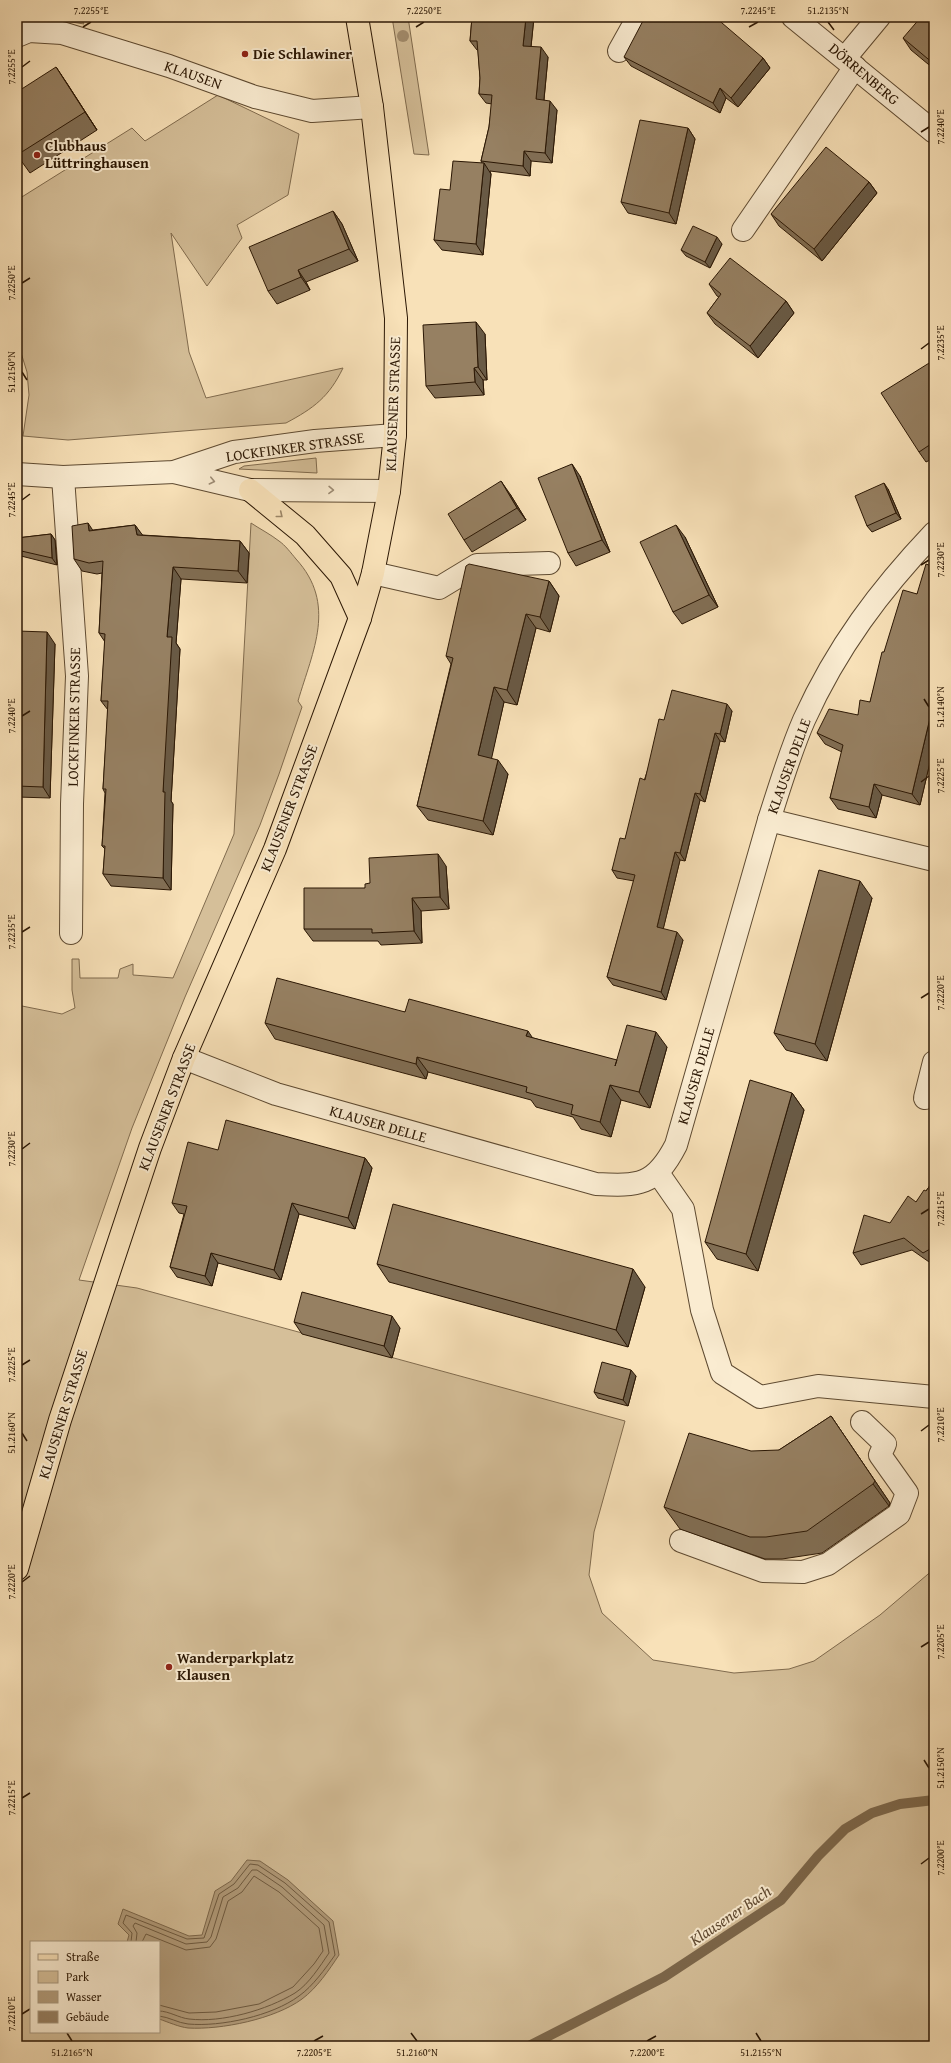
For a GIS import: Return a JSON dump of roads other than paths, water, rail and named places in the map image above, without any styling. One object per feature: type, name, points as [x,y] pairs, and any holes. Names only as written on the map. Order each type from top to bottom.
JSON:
[{"type":"main road","name":"KLAUSENER STRASSE","points":[[17,1569],[60,1420],[150,1148],[184,1058],[275,849],[360,618],[373,573],[389,491],[395,434],[396,312],[372,107],[357,17]]},
{"type":"main road","points":[[250,490],[305,535],[336,570],[341,576],[360,618]]},
{"type":"street","points":[[619,51],[638,17]]},
{"type":"street","name":"DÖRRENBERG","points":[[793,17],[934,132]]},
{"type":"street","points":[[743,230],[879,17]]},
{"type":"street","name":"KLAUSEN","points":[[17,36],[29,31],[62,33],[181,70],[255,97],[312,112],[372,107]]},
{"type":"street","name":"LOCKFINKER STRASSE","points":[[17,474],[64,477],[174,472],[234,452],[315,441],[395,434]]},
{"type":"street","name":"LOCKFINKER STRASSE","points":[[174,472],[250,490],[389,491]]},
{"type":"street","name":"LOCKFINKER STRASSE","points":[[64,477],[77,676],[72,804],[71,933]]},
{"type":"street","name":"KLAUSER DELLE","points":[[184,1058],[276,1094],[596,1184],[622,1185],[646,1181],[658,1173],[676,1145],[769,820],[786,767],[804,719],[840,650],[872,604],[934,533]]},
{"type":"street","points":[[373,573],[439,588],[477,565],[549,563]]},
{"type":"street","points":[[769,820],[934,860]]},
{"type":"street","points":[[925,1098],[934,1062]]},
{"type":"street","points":[[658,1173],[683,1209],[702,1310],[722,1373],[760,1397],[818,1386],[934,1397]]},
{"type":"street","points":[[681,1542],[763,1571],[803,1572],[828,1564],[899,1514],[907,1493],[880,1455],[885,1444],[862,1422]]},
{"type":"water","points":[[247,1860],[260,1861],[288,1880],[333,1921],[339,1955],[313,1990],[291,2006],[277,2012],[247,2022],[201,2028],[177,2026],[160,2019],[160,1941],[127,1941],[129,1935],[118,1924],[123,1909],[189,1936],[202,1935],[215,1891],[231,1881]]},
{"type":"waterway","name":"Klausener Bach","points":[[529,2046],[664,1977],[781,1900],[818,1856],[845,1829],[872,1813],[900,1804],[934,1800]]},
{"type":"place","name":"Die Schlawiner","points":[[245,54]]},
{"type":"place","name":"Clubhaus Lüttringhausen","points":[[37,155]]},
{"type":"place","name":"Wanderparkplatz Klausen","points":[[169,1667]]}]
